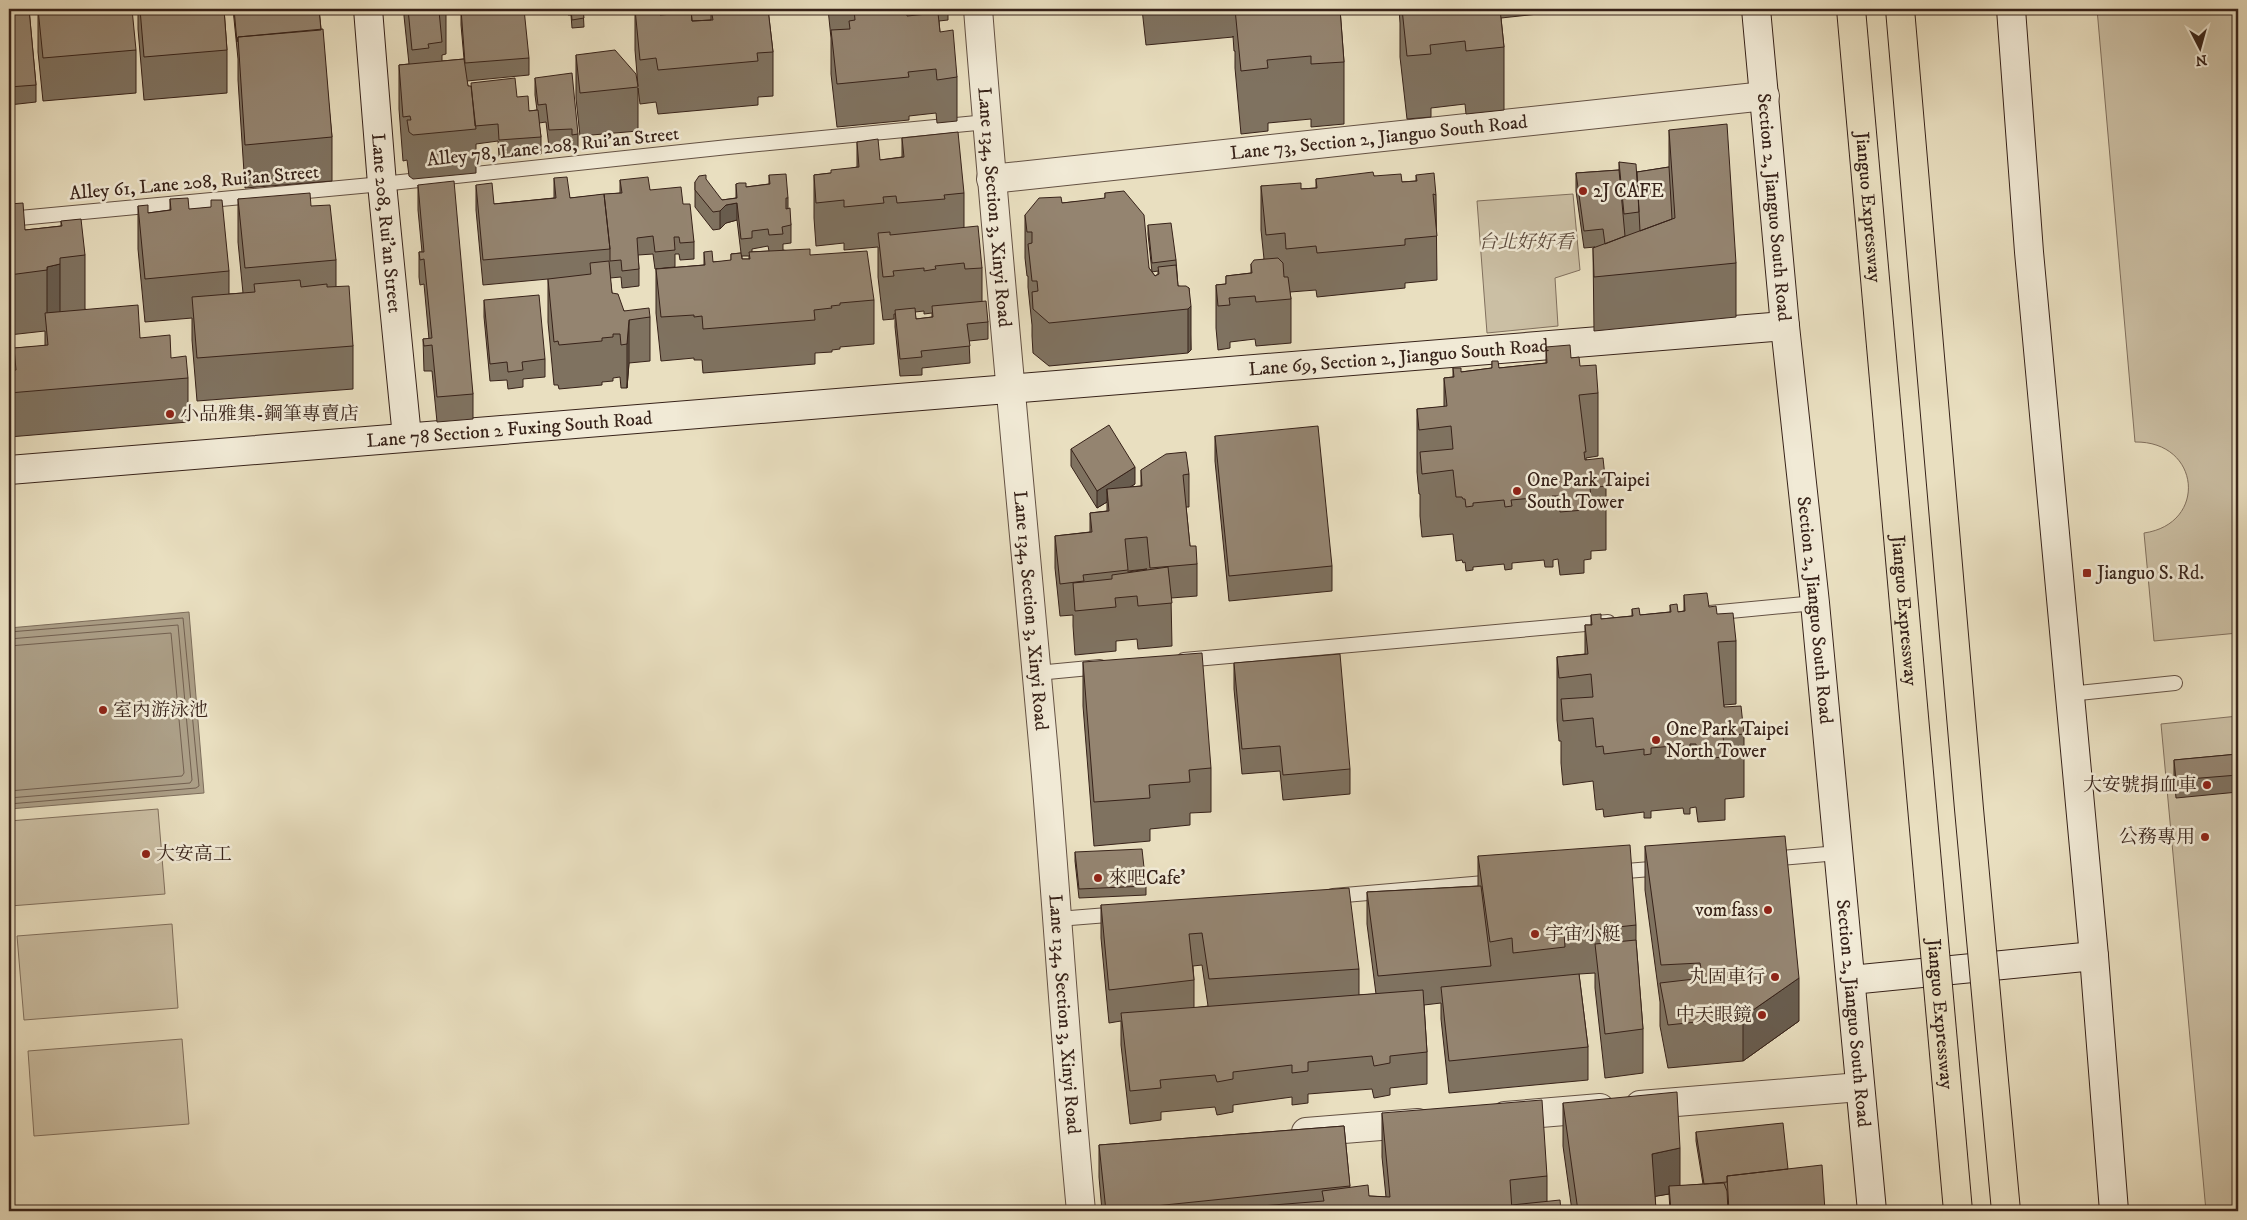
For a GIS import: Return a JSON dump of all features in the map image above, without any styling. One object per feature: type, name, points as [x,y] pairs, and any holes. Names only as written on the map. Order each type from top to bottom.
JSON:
[{"type":"highway","name":"Jianguo Expressway","points":[[1851,9],[1958,1211]]},
{"type":"highway","points":[[1900,9],[1968,799],[2006,1211]]},
{"type":"street","name":"Lane 208, Rui'an Street","points":[[368,9],[382,184],[407,437]]},
{"type":"street","name":"Lane 134, Section 3, Xinyi Road","points":[[978,9],[991,180],[1012,388],[1058,920],[1085,1150],[1081,1211]]},
{"type":"street","name":"Section 2, Jianguo South Road","points":[[1756,9],[1785,326],[1815,603],[1872,1211]]},
{"type":"street","points":[[2011,9],[2028,252],[2094,956],[2114,1211]]},
{"type":"street","name":"Lane 73, Section 2, Jianguo South Road","points":[[991,180],[1765,96]]},
{"type":"street","name":"Lane 69, Section 2, Jianguo South Road","points":[[1012,388],[1785,326]]},
{"type":"street","name":"Lane 78 Section 2 Fuxing South Road","points":[[9,470],[1012,388]]},
{"type":"street","points":[[1851,980],[2094,956]]},
{"type":"street","points":[[1483,1118],[1860,1087]]},
{"type":"street","points":[[1284,1134],[1443,1121]]},
{"type":"lane","name":"Alley 78, Lane 208, Rui'an Street","points":[[382,184],[728,147],[987,122]]},
{"type":"lane","name":"Alley 61, Lane 208, Rui'an Street","points":[[9,219],[382,184]]},
{"type":"lane","points":[[1682,616],[1815,603]]},
{"type":"lane","points":[[1166,661],[1622,621]]},
{"type":"lane","points":[[1037,673],[1116,666]]},
{"type":"lane","points":[[2070,694],[2175,683]]},
{"type":"lane","points":[[1756,860],[1838,853]]},
{"type":"lane","points":[[1599,873],[1678,867]]},
{"type":"lane","points":[[1324,897],[1510,881]]},
{"type":"lane","points":[[1058,920],[1137,913]]},
{"type":"green space","points":[[2097,9],[2238,9],[2238,633],[2154,641],[2144,533],[2165,526],[2179,515],[2187,500],[2188,484],[2184,468],[2173,455],[2157,445],[2135,442]]},
{"type":"green space","name":"台北好好看","points":[[1573,194],[1580,270],[1555,278],[1558,326],[1487,333],[1477,201]]},
{"type":"green space","points":[[2238,716],[2238,1211],[2206,1211],[2161,724]]},
{"type":"green space","points":[[158,809],[165,894],[10,906],[9,821]]},
{"type":"green space","points":[[172,924],[178,1008],[24,1020],[17,936]]},
{"type":"green space","points":[[182,1039],[189,1124],[34,1136],[28,1051]]},
{"type":"water","name":"室內游泳池","points":[[189,612],[204,793],[9,809],[9,628]]},
{"type":"building","points":[[12,9],[29,9],[36,85],[9,87],[9,22],[13,21]]},
{"type":"building","points":[[38,9],[132,9],[136,50],[43,58]]},
{"type":"building","points":[[140,9],[224,9],[227,50],[144,57]]},
{"type":"building","points":[[234,9],[319,9],[321,30],[238,37],[237,42]]},
{"type":"building","points":[[408,9],[446,9],[446,11],[439,11],[442,42],[428,44],[429,48],[412,50]]},
{"type":"building","points":[[461,9],[524,9],[529,58],[465,63]]},
{"type":"building","points":[[571,9],[583,9],[584,18],[572,20]]},
{"type":"building","points":[[635,9],[660,9],[660,15],[673,14],[672,9],[691,9],[692,21],[713,20],[711,9],[768,9],[773,52],[757,53],[758,61],[658,70],[656,58],[640,60]]},
{"type":"building","points":[[691,9],[711,9],[711,20],[692,21]]},
{"type":"building","points":[[854,9],[906,9],[907,16],[938,13],[940,32],[953,30],[957,77],[937,80],[936,69],[908,72],[909,77],[837,84],[831,30],[850,29],[849,21],[855,20]]},
{"type":"building","points":[[1235,9],[1340,9],[1344,62],[1311,64],[1311,56],[1267,60],[1268,68],[1241,71]]},
{"type":"building","points":[[1402,9],[1500,9],[1504,47],[1466,51],[1465,41],[1430,45],[1431,54],[1407,56]]},
{"type":"building","points":[[323,29],[332,137],[245,145],[238,37]]},
{"type":"building","points":[[615,50],[636,74],[638,87],[580,93],[576,55]]},
{"type":"building","points":[[464,59],[468,86],[471,86],[476,129],[413,135],[409,132],[407,120],[411,120],[410,116],[403,117],[399,65]]},
{"type":"building","points":[[572,73],[578,134],[572,135],[572,129],[549,130],[546,104],[538,105],[535,78]]},
{"type":"building","points":[[515,78],[517,97],[528,96],[529,111],[538,110],[541,137],[499,140],[498,124],[475,126],[471,83]]},
{"type":"building","points":[[1727,124],[1736,263],[1594,277],[1593,248],[1675,218],[1669,130]]},
{"type":"building","points":[[958,132],[964,193],[944,195],[945,199],[897,203],[896,196],[883,197],[884,203],[844,207],[844,200],[816,203],[814,175],[831,173],[831,170],[859,167],[857,142],[878,139],[880,160],[904,157],[902,138]]},
{"type":"building","points":[[1619,162],[1636,164],[1639,212],[1624,214]]},
{"type":"building","points":[[1669,167],[1672,219],[1640,231],[1637,172]]},
{"type":"building","points":[[1619,170],[1625,236],[1605,244],[1603,229],[1584,231],[1576,173]]},
{"type":"building","points":[[1373,172],[1374,176],[1401,174],[1402,182],[1417,181],[1416,175],[1434,173],[1436,195],[1433,194],[1437,236],[1405,239],[1405,245],[1317,253],[1316,246],[1286,249],[1285,233],[1266,235],[1261,186],[1301,183],[1301,189],[1317,188],[1316,179]]},
{"type":"building","points":[[786,174],[788,198],[786,198],[786,209],[790,208],[791,225],[782,227],[783,234],[769,235],[768,229],[752,231],[752,238],[741,239],[737,203],[726,205],[720,211],[713,212],[695,190],[695,182],[699,176],[706,175],[706,179],[722,200],[737,198],[736,184],[746,183],[746,187],[770,184],[769,175]]},
{"type":"building","points":[[567,177],[570,198],[604,194],[610,249],[483,260],[476,185],[492,183],[494,204],[556,198],[554,178]]},
{"type":"building","points":[[648,177],[650,190],[681,187],[683,204],[690,204],[694,242],[680,243],[679,237],[674,237],[675,250],[655,252],[653,236],[637,238],[639,269],[622,271],[621,260],[610,261],[604,194],[622,193],[620,180]]},
{"type":"building","points":[[454,181],[473,394],[437,397],[432,345],[424,346],[423,339],[432,338],[424,259],[420,260],[419,252],[424,252],[418,185]]},
{"type":"building","points":[[1124,191],[1144,215],[1149,268],[1155,276],[1159,274],[1158,267],[1176,265],[1178,286],[1189,288],[1191,306],[1188,309],[1049,323],[1033,309],[1032,292],[1038,291],[1037,281],[1032,281],[1028,244],[1032,243],[1032,232],[1027,232],[1025,215],[1039,198],[1061,197],[1062,203],[1105,198],[1105,193]]},
{"type":"building","points":[[310,193],[311,206],[330,205],[336,260],[245,268],[238,199]]},
{"type":"building","points":[[188,198],[189,209],[211,207],[211,200],[222,200],[229,271],[145,279],[138,206],[148,205],[148,213],[171,210],[170,199]]},
{"type":"building","points":[[23,203],[25,230],[62,226],[61,221],[81,219],[85,255],[60,258],[60,264],[47,267],[47,270],[9,275],[9,231],[11,231],[9,204]]},
{"type":"building","points":[[1171,223],[1176,260],[1152,263],[1148,225]]},
{"type":"building","points":[[978,226],[982,268],[965,269],[964,263],[935,266],[936,269],[924,271],[924,268],[893,271],[894,276],[883,277],[878,233],[890,232],[890,235]]},
{"type":"building","points":[[810,249],[810,255],[867,251],[874,300],[840,303],[840,305],[831,306],[832,308],[814,310],[815,320],[703,329],[702,316],[661,317],[656,269],[705,265],[704,252],[712,251],[713,262],[731,260],[731,254],[741,253],[742,259],[750,259],[749,252]]},
{"type":"building","points":[[1278,258],[1283,263],[1284,277],[1288,277],[1291,299],[1256,302],[1255,296],[1229,298],[1230,305],[1218,306],[1216,285],[1226,284],[1226,276],[1252,273],[1251,264],[1254,260]]},
{"type":"building","points":[[609,261],[612,293],[618,294],[624,311],[649,308],[650,317],[629,320],[627,344],[621,345],[620,334],[613,334],[613,337],[602,338],[602,341],[559,345],[558,341],[554,342],[548,279],[591,274],[590,263]]},
{"type":"building","points":[[300,280],[301,287],[327,284],[327,287],[349,286],[353,346],[197,358],[192,297],[255,292],[254,284]]},
{"type":"building","points":[[539,295],[545,359],[522,362],[523,370],[508,372],[507,362],[490,364],[484,300]]},
{"type":"building","points":[[986,301],[988,322],[967,324],[970,346],[921,351],[922,357],[900,359],[895,310],[915,308],[916,319],[933,317],[932,306]]},
{"type":"building","points":[[138,305],[140,338],[170,335],[171,358],[186,356],[188,378],[9,393],[9,371],[16,370],[14,348],[48,345],[45,313]]},
{"type":"building","points":[[1570,345],[1571,358],[1579,357],[1580,366],[1596,365],[1598,393],[1579,395],[1586,452],[1584,452],[1585,460],[1603,458],[1606,486],[1590,488],[1591,496],[1582,497],[1584,510],[1560,512],[1558,496],[1552,496],[1553,503],[1545,504],[1544,497],[1511,500],[1512,506],[1505,507],[1504,500],[1473,503],[1473,506],[1466,507],[1465,499],[1456,497],[1453,470],[1422,474],[1420,452],[1453,449],[1451,426],[1419,430],[1417,409],[1447,406],[1444,378],[1454,377],[1453,368],[1461,368],[1461,372],[1492,368],[1492,361],[1498,361],[1499,368],[1547,363],[1546,347]]},
{"type":"building","points":[[1109,425],[1135,467],[1097,491],[1071,449]]},
{"type":"building","points":[[1318,426],[1332,566],[1229,576],[1215,436]]},
{"type":"building","points":[[1186,452],[1189,474],[1183,475],[1190,546],[1196,546],[1197,564],[1150,568],[1147,537],[1125,539],[1128,570],[1083,575],[1084,581],[1060,584],[1055,536],[1092,532],[1090,513],[1109,511],[1107,489],[1142,486],[1141,470],[1166,454]]},
{"type":"building","points":[[1168,567],[1172,603],[1138,606],[1137,596],[1115,598],[1116,607],[1075,611],[1073,583],[1112,579],[1112,575]]},
{"type":"building","points":[[1707,593],[1709,607],[1716,606],[1717,614],[1733,613],[1736,641],[1718,642],[1724,707],[1741,706],[1744,734],[1723,736],[1725,757],[1698,759],[1696,744],[1690,744],[1690,751],[1684,751],[1683,745],[1651,748],[1651,754],[1644,755],[1644,749],[1604,754],[1603,746],[1596,747],[1593,718],[1563,721],[1561,699],[1593,697],[1591,674],[1559,678],[1557,657],[1588,654],[1585,625],[1592,625],[1591,615],[1601,614],[1601,619],[1633,616],[1632,609],[1639,608],[1640,615],[1671,612],[1670,605],[1677,604],[1678,612],[1685,611],[1684,595]]},
{"type":"building","points":[[1202,653],[1211,768],[1189,770],[1190,782],[1149,785],[1150,798],[1094,802],[1083,662]]},
{"type":"building","points":[[1340,654],[1350,769],[1283,775],[1280,746],[1242,749],[1234,663]]},
{"type":"building","points":[[2238,754],[2238,775],[2176,780],[2174,760]]},
{"type":"building","points":[[1785,836],[1799,978],[1743,1017],[1668,1025],[1660,983],[1703,978],[1700,963],[1661,965],[1645,846]]},
{"type":"building","points":[[1630,845],[1636,925],[1564,933],[1565,947],[1513,953],[1512,938],[1490,942],[1478,856]]},
{"type":"building","points":[[1142,849],[1146,886],[1079,889],[1075,852]]},
{"type":"building","points":[[1481,886],[1491,966],[1378,976],[1367,892]]},
{"type":"building","points":[[1349,888],[1359,969],[1209,979],[1202,933],[1189,934],[1194,980],[1109,990],[1101,905]]},
{"type":"building","points":[[1636,940],[1643,1029],[1605,1034],[1595,944]]},
{"type":"building","points":[[1579,974],[1588,1047],[1449,1061],[1441,987]]},
{"type":"building","points":[[1423,990],[1427,1052],[1390,1056],[1390,1063],[1374,1066],[1372,1056],[1308,1062],[1308,1071],[1292,1073],[1292,1065],[1233,1072],[1233,1079],[1217,1082],[1215,1075],[1160,1080],[1161,1088],[1130,1091],[1121,1013]]},
{"type":"building","points":[[1677,1092],[1680,1148],[1652,1154],[1656,1209],[1643,1211],[1578,1211],[1563,1103]]},
{"type":"building","points":[[1542,1100],[1547,1176],[1510,1180],[1512,1211],[1198,1211],[1324,1201],[1322,1191],[1368,1185],[1369,1196],[1390,1197],[1382,1113]]},
{"type":"building","points":[[1783,1123],[1788,1169],[1727,1176],[1727,1182],[1704,1184],[1696,1132]]},
{"type":"building","points":[[1344,1126],[1350,1186],[1106,1211],[1099,1145]]},
{"type":"building","points":[[1822,1165],[1825,1211],[1729,1211],[1727,1176]]},
{"type":"building","points":[[1724,1183],[1727,1191],[1728,1211],[1671,1211],[1669,1186]]},
{"type":"building","points":[[1560,1200],[1561,1211],[1512,1211],[1512,1205]]},
{"type":"place","name":"2J CAFE","points":[[1583,191]]},
{"type":"place","name":"小品雅集-鋼筆專賣店","points":[[170,414]]},
{"type":"place","name":"One Park Taipei South Tower","points":[[1517,491]]},
{"type":"place","name":"Jianguo S. Rd.","points":[[2087,573]]},
{"type":"place","name":"室內游泳池","points":[[103,710]]},
{"type":"place","name":"One Park Taipei North Tower","points":[[1656,740]]},
{"type":"place","name":"大安號捐血車","points":[[2207,785]]},
{"type":"place","name":"公務專用","points":[[2205,837]]},
{"type":"place","name":"大安高工","points":[[146,854]]},
{"type":"place","name":"來吧Cafe'","points":[[1098,878]]},
{"type":"place","name":"vom fass","points":[[1768,910]]},
{"type":"place","name":"宇宙小艇","points":[[1535,934]]},
{"type":"place","name":"丸固車行","points":[[1775,977]]},
{"type":"place","name":"中天眼鏡","points":[[1762,1015]]}]
